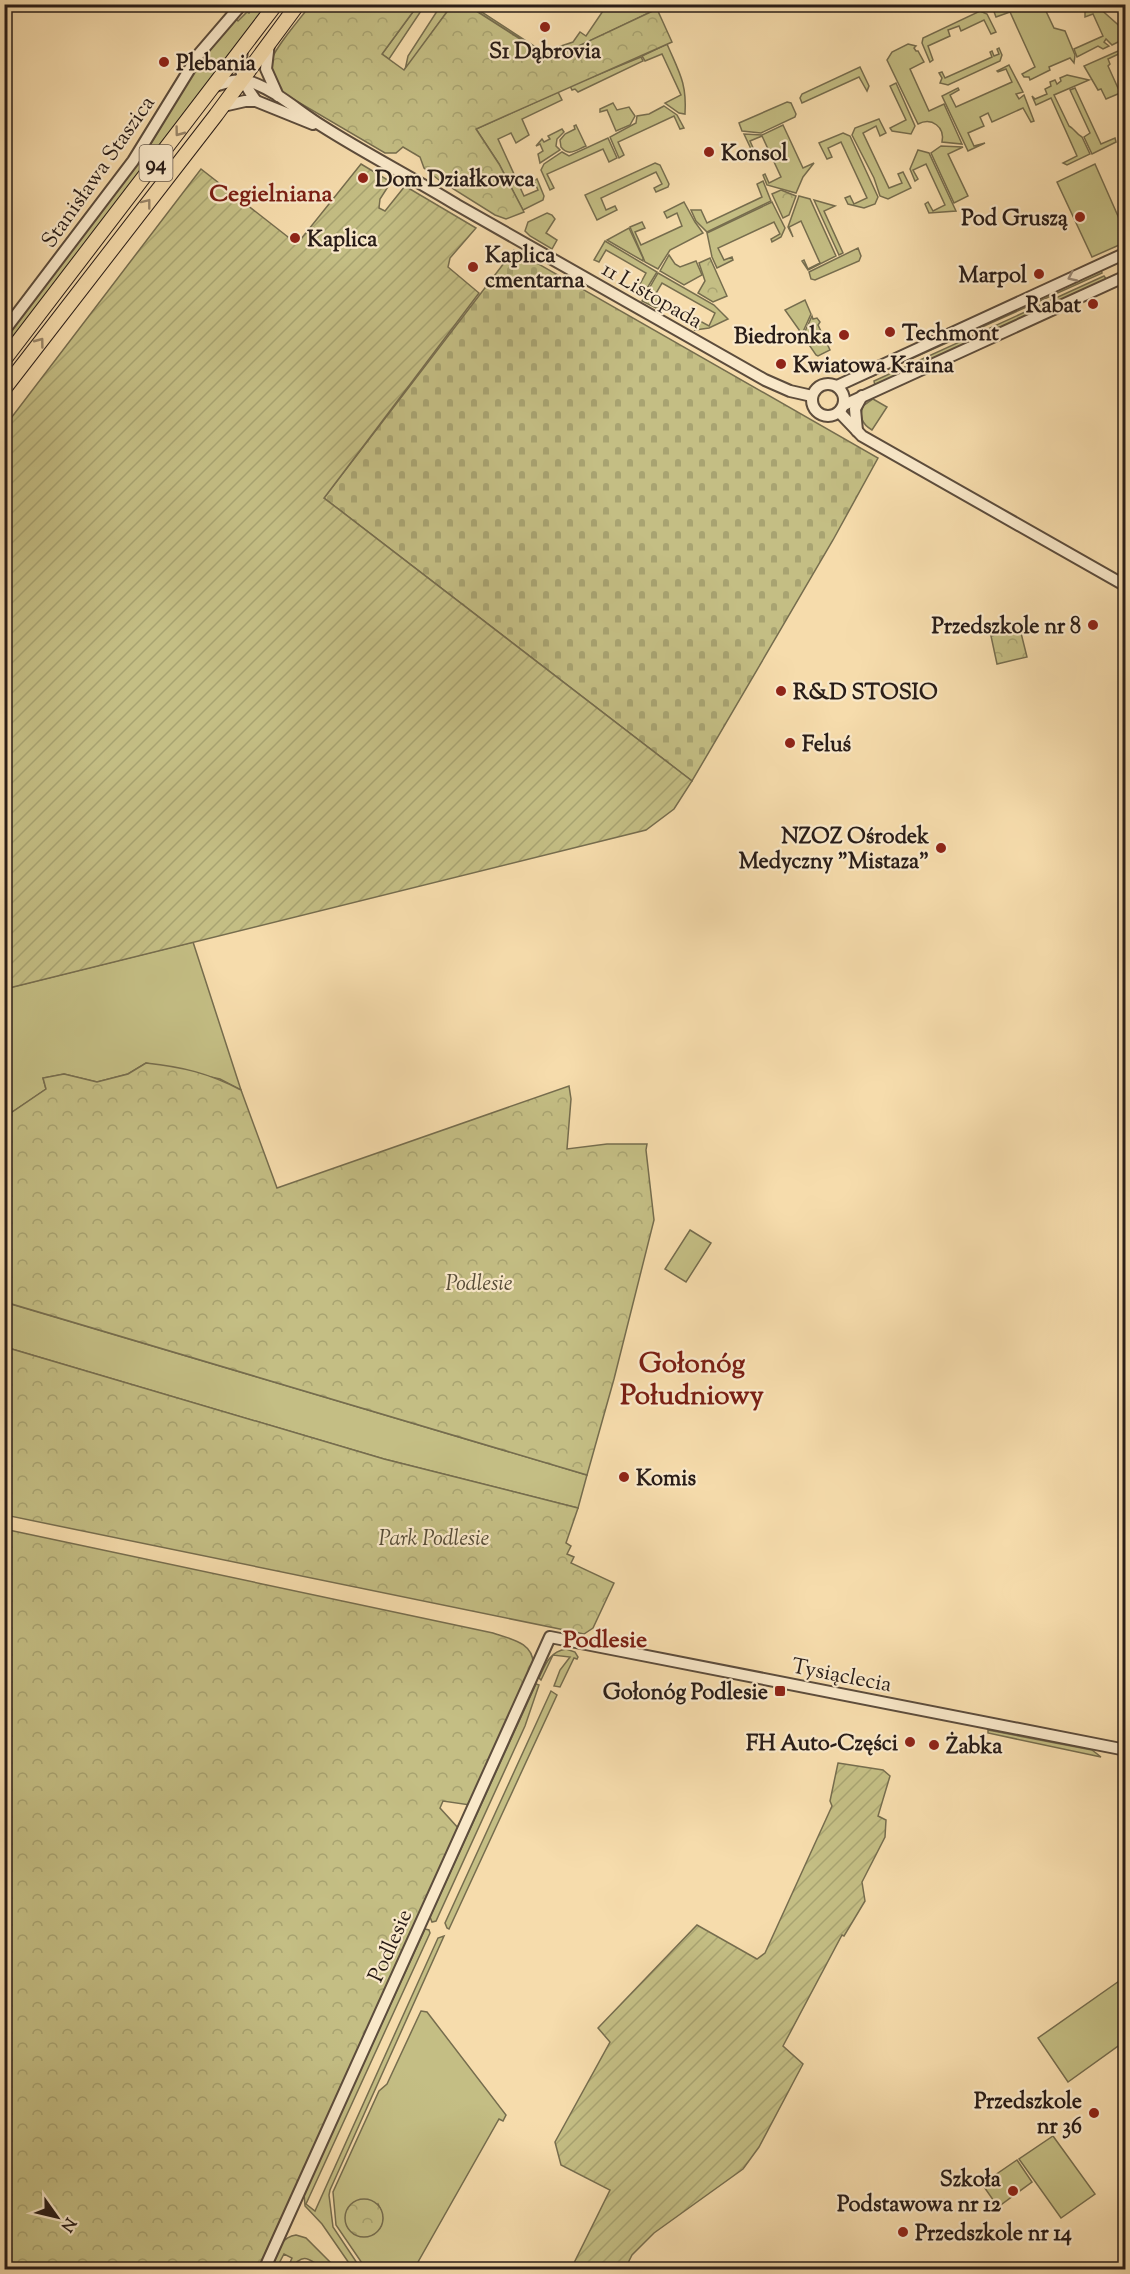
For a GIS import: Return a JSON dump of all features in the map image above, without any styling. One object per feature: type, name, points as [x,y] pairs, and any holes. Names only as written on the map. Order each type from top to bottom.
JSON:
[{"type":"main road","name":"94","points":[[4,360],[276,4]]},
{"type":"main road","name":"94","points":[[4,389],[223,106],[298,4]]},
{"type":"street","name":"Stanisława Staszica","points":[[4,331],[139,153],[199,54],[242,4]]},
{"type":"street","points":[[269,43],[266,69],[278,97]]},
{"type":"street","points":[[242,48],[240,67],[242,80],[256,101]]},
{"type":"street","points":[[215,86],[242,80]]},
{"type":"street","name":"11 Listopada","points":[[242,80],[255,84],[278,97],[323,127],[765,380],[790,391],[812,396]]},
{"type":"street","points":[[223,106],[245,100],[256,101]]},
{"type":"street","name":"11 Listopada","points":[[256,101],[323,127]]},
{"type":"street","points":[[1125,253],[837,386],[824,384],[812,396],[813,408],[822,416],[834,416],[862,396],[1125,276]]},
{"type":"street","points":[[837,386],[843,393],[842,409],[857,432],[1125,585]]},
{"type":"street","points":[[857,432],[855,409],[862,396]]},
{"type":"street","name":"Tysiąclecia","points":[[550,1637],[1125,1750]]},
{"type":"street","name":"Podlesie","points":[[264,2270],[550,1637]]},
{"type":"green space","points":[[311,4],[418,5],[382,54],[404,70],[452,5],[467,5],[551,59],[657,9],[672,42],[476,129],[499,164],[524,212],[506,219],[495,215],[439,180],[424,168],[420,157],[403,147],[396,153],[385,153],[281,92],[271,74],[273,56]]},
{"type":"green space","points":[[253,5],[269,5],[5,351],[4,339],[144,155],[198,64],[236,19],[238,21],[247,12],[249,13]]},
{"type":"green space","points":[[418,5],[425,5],[389,59],[382,54]]},
{"type":"green space","points":[[441,5],[452,5],[405,70],[408,56]]},
{"type":"green space","points":[[467,5],[471,5],[543,52],[573,42],[580,32],[586,36],[607,5],[655,5],[657,9],[552,59]]},
{"type":"green space","points":[[995,5],[1043,5],[1054,28],[1065,31],[1075,55],[1074,63],[1070,58],[1049,67],[1050,70],[1030,80],[1029,77],[1024,77],[1022,74],[1035,67],[1010,12],[996,17],[993,9]]},
{"type":"green space","points":[[1097,6],[1125,31],[1119,35],[1124,39],[1112,45],[1106,39],[1104,42],[1109,46],[1103,49],[1098,46],[1077,57],[1074,49],[1103,36],[1093,14],[1085,17],[1085,12]]},
{"type":"green space","points":[[980,11],[987,14],[996,32],[991,34],[984,20],[961,31],[959,26],[948,30],[950,36],[928,46],[933,60],[930,62],[922,43],[923,38]]},
{"type":"green space","points":[[667,44],[683,86],[685,114],[679,113],[665,103],[681,95],[662,54],[645,61],[642,56]]},
{"type":"green space","points":[[908,44],[916,46],[914,48],[924,62],[910,69],[929,111],[944,104],[962,144],[942,142],[941,132],[933,123],[918,124],[887,60],[892,52]]},
{"type":"green space","points":[[999,48],[1002,55],[1000,61],[948,85],[940,83],[942,78],[939,73],[942,72],[945,78],[992,57],[990,52],[992,51],[994,56],[999,54],[997,49]]},
{"type":"green space","points":[[1125,48],[1125,51],[1108,59],[1110,64],[1108,66],[1118,88],[1125,85],[1125,91],[1106,99],[1084,66]]},
{"type":"green space","points":[[641,57],[643,61],[578,92],[575,89],[572,90],[570,86]]},
{"type":"green space","points":[[1009,65],[1023,92],[1016,94],[1019,99],[1024,95],[1034,121],[1031,122],[1023,108],[992,122],[988,113],[980,117],[984,126],[968,133],[974,146],[985,143],[968,151],[942,96],[958,88],[959,90],[950,95],[956,107],[1012,82],[1006,69],[997,71]]},
{"type":"green space","points":[[860,67],[869,86],[867,91],[859,77],[802,103],[800,98],[802,94]]},
{"type":"green space","points":[[1067,75],[1089,80],[1054,95],[1069,126],[1082,137],[1090,154],[1067,165],[1063,163],[1077,156],[1051,98],[1036,105],[1032,96],[1035,99],[1047,94],[1045,89],[1051,86],[1050,82],[1055,80],[1057,84],[1061,81],[1060,78]]},
{"type":"green space","points":[[896,83],[915,126],[911,134],[892,131],[890,128],[906,120],[890,86]]},
{"type":"green space","points":[[1075,88],[1101,144],[1115,138],[1116,142],[1092,154],[1084,137],[1090,133],[1070,90]]},
{"type":"green space","points":[[558,92],[562,100],[522,119],[529,135],[516,143],[511,133],[498,139],[524,196],[538,190],[534,181],[537,179],[544,196],[543,200],[523,210],[499,164],[476,129]]},
{"type":"green space","points":[[787,102],[791,103],[795,117],[761,133],[742,131],[739,123]]},
{"type":"green space","points":[[613,103],[617,110],[629,107],[635,116],[630,125],[616,131],[607,110],[600,112],[600,109]]},
{"type":"green space","points":[[664,106],[677,115],[684,128],[680,129],[674,116],[618,142],[624,155],[619,158],[610,137],[636,123],[637,116],[649,114]]},
{"type":"green space","points":[[879,119],[886,133],[880,136],[876,126],[863,133],[889,188],[902,183],[898,174],[903,172],[911,188],[888,199],[880,196],[874,178],[852,135],[855,128]]},
{"type":"green space","points":[[576,125],[586,146],[573,152],[567,152],[561,147],[560,140],[565,134],[575,129]]},
{"type":"green space","points":[[783,125],[803,168],[814,163],[803,177],[796,193],[767,185],[763,175],[765,174],[769,183],[781,177],[762,136],[750,141],[754,150],[752,151],[744,134],[762,135]]},
{"type":"green space","points":[[562,129],[564,132],[557,139],[556,146],[560,150],[540,163],[538,154],[543,151],[540,144],[536,146],[542,139],[544,142],[550,139],[548,136]]},
{"type":"green space","points":[[843,133],[850,136],[878,197],[875,204],[864,208],[848,204],[845,198],[850,196],[854,204],[867,198],[841,142],[828,148],[832,157],[827,159],[819,143]]},
{"type":"green space","points":[[608,138],[617,158],[609,162],[603,149],[547,174],[554,188],[550,190],[541,170],[544,164],[562,152],[569,156]]},
{"type":"green space","points":[[941,146],[963,147],[948,154],[968,196],[954,203],[931,153]]},
{"type":"green space","points":[[918,150],[929,153],[956,211],[929,213],[925,204],[928,202],[933,211],[945,205],[926,164],[913,170],[918,179],[915,181],[910,169]]},
{"type":"green space","points":[[655,163],[660,165],[669,184],[668,187],[656,192],[654,188],[662,184],[656,172],[601,198],[606,210],[615,206],[617,210],[597,220],[585,195]]},
{"type":"green space","points":[[361,164],[391,182],[380,199],[379,208],[385,211],[405,186],[476,228],[450,258],[448,267],[479,293],[324,498],[692,781],[674,809],[646,830],[5,989],[5,426],[201,169],[297,244]]},
{"type":"green space","points":[[1095,164],[1125,232],[1126,242],[1092,257],[1057,182]]},
{"type":"green space","points":[[763,181],[771,201],[707,232],[696,221],[691,210],[701,210],[707,223],[762,197],[757,184]]},
{"type":"green space","points":[[781,190],[796,196],[789,215],[783,218],[772,194]]},
{"type":"green space","points":[[799,196],[810,199],[836,256],[808,270],[802,261],[804,260],[808,269],[820,263],[801,221],[789,227],[793,237],[788,227]]},
{"type":"green space","points":[[814,200],[835,206],[824,211],[843,253],[839,255]]},
{"type":"green space","points":[[684,202],[703,233],[670,250],[658,269],[645,262],[630,227],[642,222],[645,228],[635,232],[641,245],[682,226],[677,213],[667,218],[664,212]]},
{"type":"green space","points":[[772,202],[785,228],[781,237],[772,242],[771,239],[780,234],[774,222],[718,248],[724,260],[732,257],[733,260],[717,268],[707,233]]},
{"type":"green space","points":[[547,213],[555,219],[546,233],[557,240],[552,249],[525,231],[528,222]]},
{"type":"green space","points":[[629,228],[643,258],[643,261],[607,240]]},
{"type":"green space","points":[[605,241],[657,272],[646,290],[639,286],[646,273],[606,250],[599,262],[594,260]]},
{"type":"green space","points":[[858,248],[861,256],[859,261],[815,280],[811,279],[809,272]]},
{"type":"green space","points":[[514,250],[878,458],[833,540],[692,781],[324,498]]},
{"type":"green space","points":[[669,255],[680,267],[696,261],[702,275],[684,285],[660,271]]},
{"type":"green space","points":[[710,258],[727,296],[713,302],[698,293],[705,281],[699,263]]},
{"type":"green space","points":[[1101,268],[1102,273],[871,377],[870,374]]},
{"type":"green space","points":[[658,273],[714,305],[728,319],[709,328],[695,330],[700,321],[709,326],[715,313],[662,283],[655,295],[663,300],[658,309],[642,301]]},
{"type":"green space","points":[[1104,276],[1107,280],[875,386],[874,381]]},
{"type":"green space","points":[[805,300],[811,314],[802,334],[785,310]]},
{"type":"green space","points":[[812,316],[820,322],[818,325],[830,350],[818,356],[803,336]]},
{"type":"green space","points":[[873,399],[887,407],[872,430],[864,423],[861,414],[863,406]]},
{"type":"green space","points":[[1020,629],[1027,657],[997,664],[991,636]]},
{"type":"green space","points":[[193,942],[241,1090],[220,1079],[146,1063],[128,1074],[97,1082],[64,1074],[43,1078],[46,1089],[5,1117],[4,989]]},
{"type":"green space","name":"Podlesie","points":[[146,1063],[195,1072],[241,1090],[277,1188],[569,1086],[571,1099],[567,1149],[607,1144],[647,1144],[654,1220],[587,1475],[5,1302],[5,1117],[46,1089],[43,1078],[64,1074],[97,1082],[128,1074]]},
{"type":"green space","points":[[690,1230],[711,1243],[686,1282],[665,1269]]},
{"type":"green space","points":[[4,1302],[587,1475],[578,1508],[384,1459],[5,1347]]},
{"type":"green space","name":"Park Podlesie","points":[[5,1347],[384,1459],[578,1508],[566,1543],[571,1546],[567,1554],[574,1557],[571,1563],[614,1583],[593,1628],[584,1634],[5,1515]]},
{"type":"green space","points":[[4,1529],[493,1633],[521,1643],[533,1658],[533,1666],[470,1805],[443,1801],[440,1808],[459,1829],[258,2269],[5,2269]]},
{"type":"green space","points":[[566,1649],[575,1652],[578,1657],[574,1658],[560,1687],[554,1686],[560,1670],[570,1657],[553,1655]]},
{"type":"green space","points":[[553,1655],[541,1680],[539,1678]]},
{"type":"green space","points":[[536,1684],[539,1685],[525,1726],[436,1921],[432,1922],[430,1917]]},
{"type":"green space","points":[[551,1691],[557,1695],[449,1929],[445,1923]]},
{"type":"green space","points":[[988,1730],[1092,1750],[1101,1757],[988,1733]]},
{"type":"green space","points":[[838,1763],[883,1770],[890,1776],[878,1816],[886,1820],[885,1837],[862,1882],[865,1901],[844,1936],[842,1935],[783,2046],[803,2064],[759,2147],[743,2169],[654,2233],[632,2255],[625,2269],[571,2269],[610,2190],[561,2165],[555,2142],[610,2042],[598,2028],[697,1925],[757,1959],[765,1953],[832,1806],[830,1801]]},
{"type":"green space","points":[[425,1929],[430,1933],[306,2204],[315,2211],[438,1938],[444,1936],[330,2190],[333,2227],[357,2263],[351,2266],[322,2224],[305,2206],[304,2193]]},
{"type":"green space","points":[[1122,1979],[1125,1984],[1125,2041],[1068,2082],[1038,2038]]},
{"type":"green space","points":[[421,2011],[427,2012],[506,2115],[503,2121],[499,2119],[414,2269],[366,2269],[336,2225],[333,2192],[379,2091],[387,2084]],"holes":[[[378,2204],[382,2222],[377,2231],[373,2234],[359,2236]]]},
{"type":"green space","points":[[1053,2136],[1095,2194],[1061,2218],[1019,2159]]},
{"type":"green space","points":[[1017,2160],[1032,2182],[998,2207],[982,2184]]},
{"type":"green space","points":[[364,2199],[377,2205],[383,2218],[377,2231],[364,2237],[351,2231],[345,2218],[351,2205]]},
{"type":"green space","points":[[296,2235],[306,2238],[337,2269],[326,2269],[309,2260],[301,2259],[291,2269],[287,2269],[292,2258],[284,2254],[276,2269],[268,2270],[275,2253],[285,2239]]},
{"type":"place","name":"S1 Dąbrovia","points":[[545,27]]},
{"type":"place","name":"Plebania","points":[[164,62]]},
{"type":"place","name":"Konsol","points":[[709,152]]},
{"type":"place","name":"Dom Działkowca","points":[[363,178]]},
{"type":"place","name":"Pod Gruszą","points":[[1080,217]]},
{"type":"place","name":"Kaplica","points":[[295,238]]},
{"type":"place","name":"Kaplica cmentarna","points":[[473,267]]},
{"type":"place","name":"Marpol","points":[[1039,274]]},
{"type":"place","name":"Rabat","points":[[1093,304]]},
{"type":"place","name":"Techmont","points":[[890,332]]},
{"type":"place","name":"Biedronka","points":[[844,335]]},
{"type":"place","name":"Kwiatowa Kraina","points":[[781,364]]},
{"type":"place","name":"Przedszkole nr 8","points":[[1093,625]]},
{"type":"place","name":"R&D STOSIO","points":[[781,691]]},
{"type":"place","name":"Feluś","points":[[790,743]]},
{"type":"place","name":"NZOZ Ośrodek Medyczny \"Mistaza\"","points":[[941,848]]},
{"type":"place","name":"Komis","points":[[624,1477]]},
{"type":"place","name":"Gołonóg Podlesie","points":[[780,1691]]},
{"type":"place","name":"FH Auto-Części","points":[[910,1742]]},
{"type":"place","name":"Żabka","points":[[934,1745]]},
{"type":"place","name":"Przedszkole nr 36","points":[[1094,2113]]},
{"type":"place","name":"Szkoła Podstawowa nr 12","points":[[1013,2191]]},
{"type":"place","name":"Przedszkole nr 14","points":[[903,2232]]},
{"type":"district","name":"Cegielniana","points":[[271,193]]},
{"type":"district","name":"Gołonóg Południowy","points":[[692,1378]]},
{"type":"district","name":"Podlesie","points":[[605,1639]]}]
